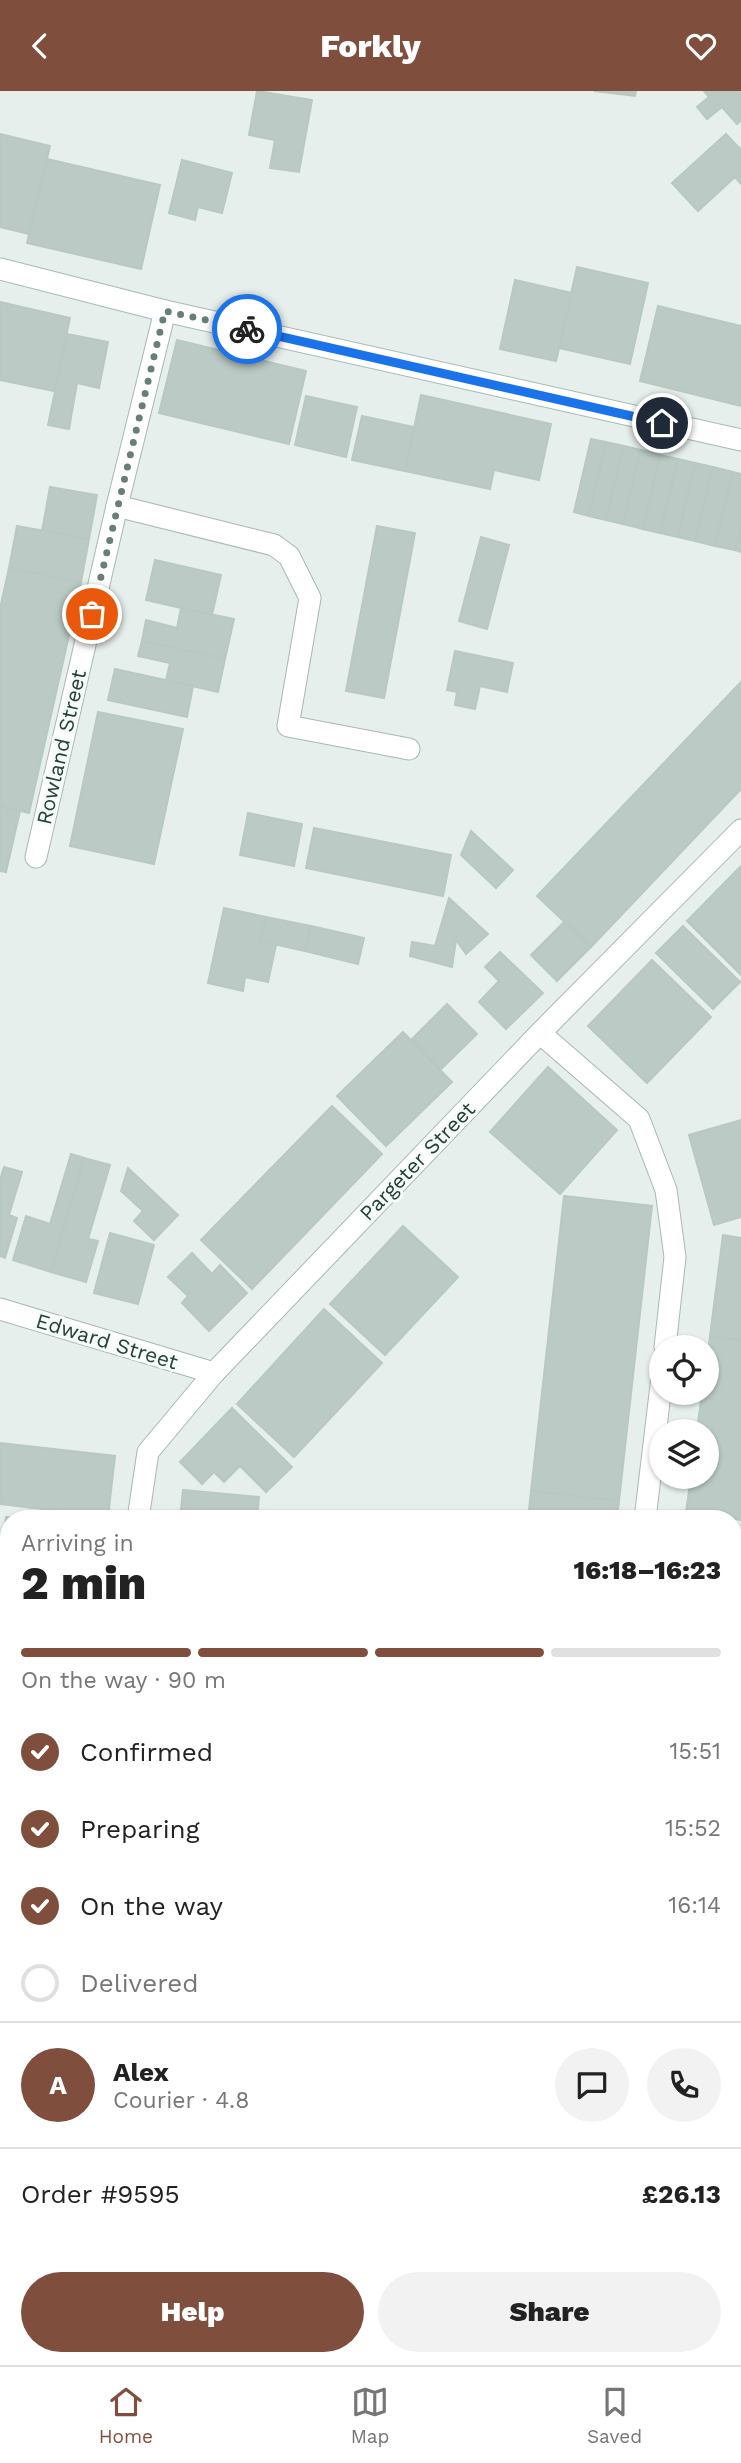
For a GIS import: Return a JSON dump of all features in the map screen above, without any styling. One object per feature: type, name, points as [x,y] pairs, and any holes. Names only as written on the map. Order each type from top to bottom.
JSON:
[{"type":"street","points":[[0,269],[165,311],[741,440]]},
{"type":"street","name":"Rowland Street","points":[[36,857],[165,311]]},
{"type":"street","points":[[117,506],[274,545],[289,556],[310,598],[288,726],[409,749]]},
{"type":"street","name":"Pargeter Street","points":[[139,1510],[148,1452],[214,1373],[540,1033],[741,830]]},
{"type":"street","points":[[540,1033],[639,1119],[666,1190],[675,1257],[666,1335]]},
{"type":"street","name":"Edward Street","points":[[0,1309],[214,1373]]},
{"type":"street","points":[[646,1510],[659,1405]]},
{"type":"building","points":[[257,91],[312,100],[299,172],[270,168],[275,140],[249,135]]},
{"type":"building","points":[[594,91],[636,91],[635,96]]},
{"type":"building","points":[[704,91],[739,91],[741,120],[737,124],[722,107],[707,119],[697,107],[709,97]]},
{"type":"building","points":[[0,134],[50,146],[29,234],[0,227]]},
{"type":"building","points":[[726,134],[741,150],[741,184],[735,177],[698,211],[672,183]]},
{"type":"building","points":[[47,159],[160,185],[141,269],[27,243]]},
{"type":"building","points":[[182,160],[232,173],[222,213],[198,207],[195,220],[169,213]]},
{"type":"building","points":[[577,267],[648,283],[630,364],[559,348]]},
{"type":"building","points":[[515,280],[572,293],[556,361],[500,349]]},
{"type":"building","points":[[0,302],[70,318],[54,391],[0,380]]},
{"type":"building","points":[[658,306],[741,326],[741,406],[640,381]]},
{"type":"building","points":[[67,334],[108,342],[99,388],[77,383],[69,429],[48,425]]},
{"type":"building","points":[[177,340],[306,371],[289,444],[159,413]]},
{"type":"building","points":[[421,395],[551,424],[539,480],[494,470],[490,489],[405,471]]},
{"type":"building","points":[[306,396],[357,407],[346,457],[295,445]]},
{"type":"building","points":[[362,416],[414,427],[405,471],[352,460]]},
{"type":"building","points":[[591,439],[606,442],[589,516],[574,512]]},
{"type":"building","points":[[606,442],[624,446],[606,520],[589,516]]},
{"type":"building","points":[[624,446],[641,450],[623,524],[606,520]]},
{"type":"building","points":[[641,450],[660,455],[643,529],[623,524]]},
{"type":"building","points":[[660,455],[678,459],[660,533],[643,529]]},
{"type":"building","points":[[678,459],[695,463],[678,537],[660,533]]},
{"type":"building","points":[[695,463],[713,467],[695,541],[678,537]]},
{"type":"building","points":[[713,467],[733,472],[715,546],[695,541]]},
{"type":"building","points":[[733,472],[741,474],[741,524],[735,550],[715,546]]},
{"type":"building","points":[[50,487],[97,495],[89,539],[42,531]]},
{"type":"building","points":[[741,524],[741,552],[735,550]]},
{"type":"building","points":[[17,526],[89,539],[81,582],[9,568]]},
{"type":"building","points":[[377,526],[415,533],[384,698],[346,691]]},
{"type":"building","points":[[481,537],[509,545],[487,629],[459,621]]},
{"type":"building","points":[[155,560],[221,575],[212,615],[146,600]]},
{"type":"building","points":[[9,568],[81,582],[29,813],[0,806],[0,609]]},
{"type":"building","points":[[181,608],[234,619],[225,659],[142,641],[146,620],[177,628]]},
{"type":"building","points":[[142,641],[225,659],[218,692],[166,680],[170,663],[138,656]]},
{"type":"building","points":[[455,651],[513,663],[507,692],[480,686],[475,709],[455,705],[457,692],[447,690]]},
{"type":"building","points":[[115,669],[193,686],[187,717],[108,700]]},
{"type":"building","points":[[741,682],[741,789],[591,947],[537,896]]},
{"type":"building","points":[[98,712],[183,729],[154,864],[70,846]]},
{"type":"building","points":[[0,806],[20,811],[6,872],[0,871]]},
{"type":"building","points":[[248,813],[302,824],[294,866],[240,855]]},
{"type":"building","points":[[314,828],[451,855],[443,896],[306,868]]},
{"type":"building","points":[[471,831],[513,870],[496,888],[461,855]]},
{"type":"building","points":[[741,866],[741,975],[687,921]]},
{"type":"building","points":[[449,898],[488,934],[466,954],[456,940],[452,967],[410,956],[412,942],[435,946]]},
{"type":"building","points":[[224,908],[266,917],[260,941],[276,945],[268,982],[245,977],[243,991],[208,983]]},
{"type":"building","points":[[266,917],[311,926],[305,951],[260,941]]},
{"type":"building","points":[[565,921],[591,947],[557,981],[531,955]]},
{"type":"building","points":[[311,926],[364,938],[358,964],[305,951]]},
{"type":"building","points":[[683,926],[740,982],[713,1009],[656,953]]},
{"type":"building","points":[[500,952],[543,993],[506,1029],[479,1002],[499,981],[485,967]]},
{"type":"building","points":[[652,960],[711,1017],[647,1083],[588,1026]]},
{"type":"building","points":[[447,1004],[477,1034],[440,1070],[411,1040]]},
{"type":"building","points":[[403,1032],[452,1082],[386,1146],[337,1096]]},
{"type":"building","points":[[548,1067],[617,1130],[560,1194],[490,1132]]},
{"type":"building","points":[[332,1106],[382,1154],[252,1289],[201,1240]]},
{"type":"building","points":[[741,1120],[741,1217],[714,1225],[689,1135]]},
{"type":"building","points":[[71,1154],[84,1158],[51,1272],[13,1260],[26,1216],[50,1224]]},
{"type":"building","points":[[84,1158],[110,1165],[88,1239],[98,1241],[86,1282],[51,1272]]},
{"type":"building","points":[[4,1167],[22,1172],[9,1215],[17,1218],[5,1258],[0,1256],[0,1180]]},
{"type":"building","points":[[128,1168],[178,1215],[154,1240],[134,1221],[143,1211],[121,1191]]},
{"type":"building","points":[[564,1196],[652,1206],[619,1501],[531,1491]]},
{"type":"building","points":[[403,1226],[458,1277],[385,1355],[330,1304]]},
{"type":"building","points":[[110,1233],[154,1245],[138,1304],[94,1293]]},
{"type":"building","points":[[723,1235],[741,1238],[741,1340],[710,1335]]},
{"type":"building","points":[[192,1253],[212,1274],[220,1265],[247,1293],[209,1331],[182,1303],[188,1296],[168,1277]]},
{"type":"building","points":[[324,1309],[382,1363],[294,1457],[237,1404]]},
{"type":"building","points":[[719,1337],[741,1340],[741,1510],[686,1510],[689,1489],[719,1489],[719,1419],[699,1419],[700,1405],[719,1405]]},
{"type":"building","points":[[232,1408],[292,1467],[266,1492],[240,1466],[224,1482],[214,1472],[202,1484],[180,1462]]},
{"type":"building","points":[[0,1443],[115,1456],[109,1510],[50,1510],[0,1504]]},
{"type":"building","points":[[183,1490],[259,1497],[258,1510],[181,1510]]},
{"type":"building","points":[[531,1491],[619,1501],[618,1510],[529,1510]]},
{"type":"way so far","points":[[92,614],[165,311],[247,329]]},
{"type":"route","points":[[247,329],[662,423]]}]
